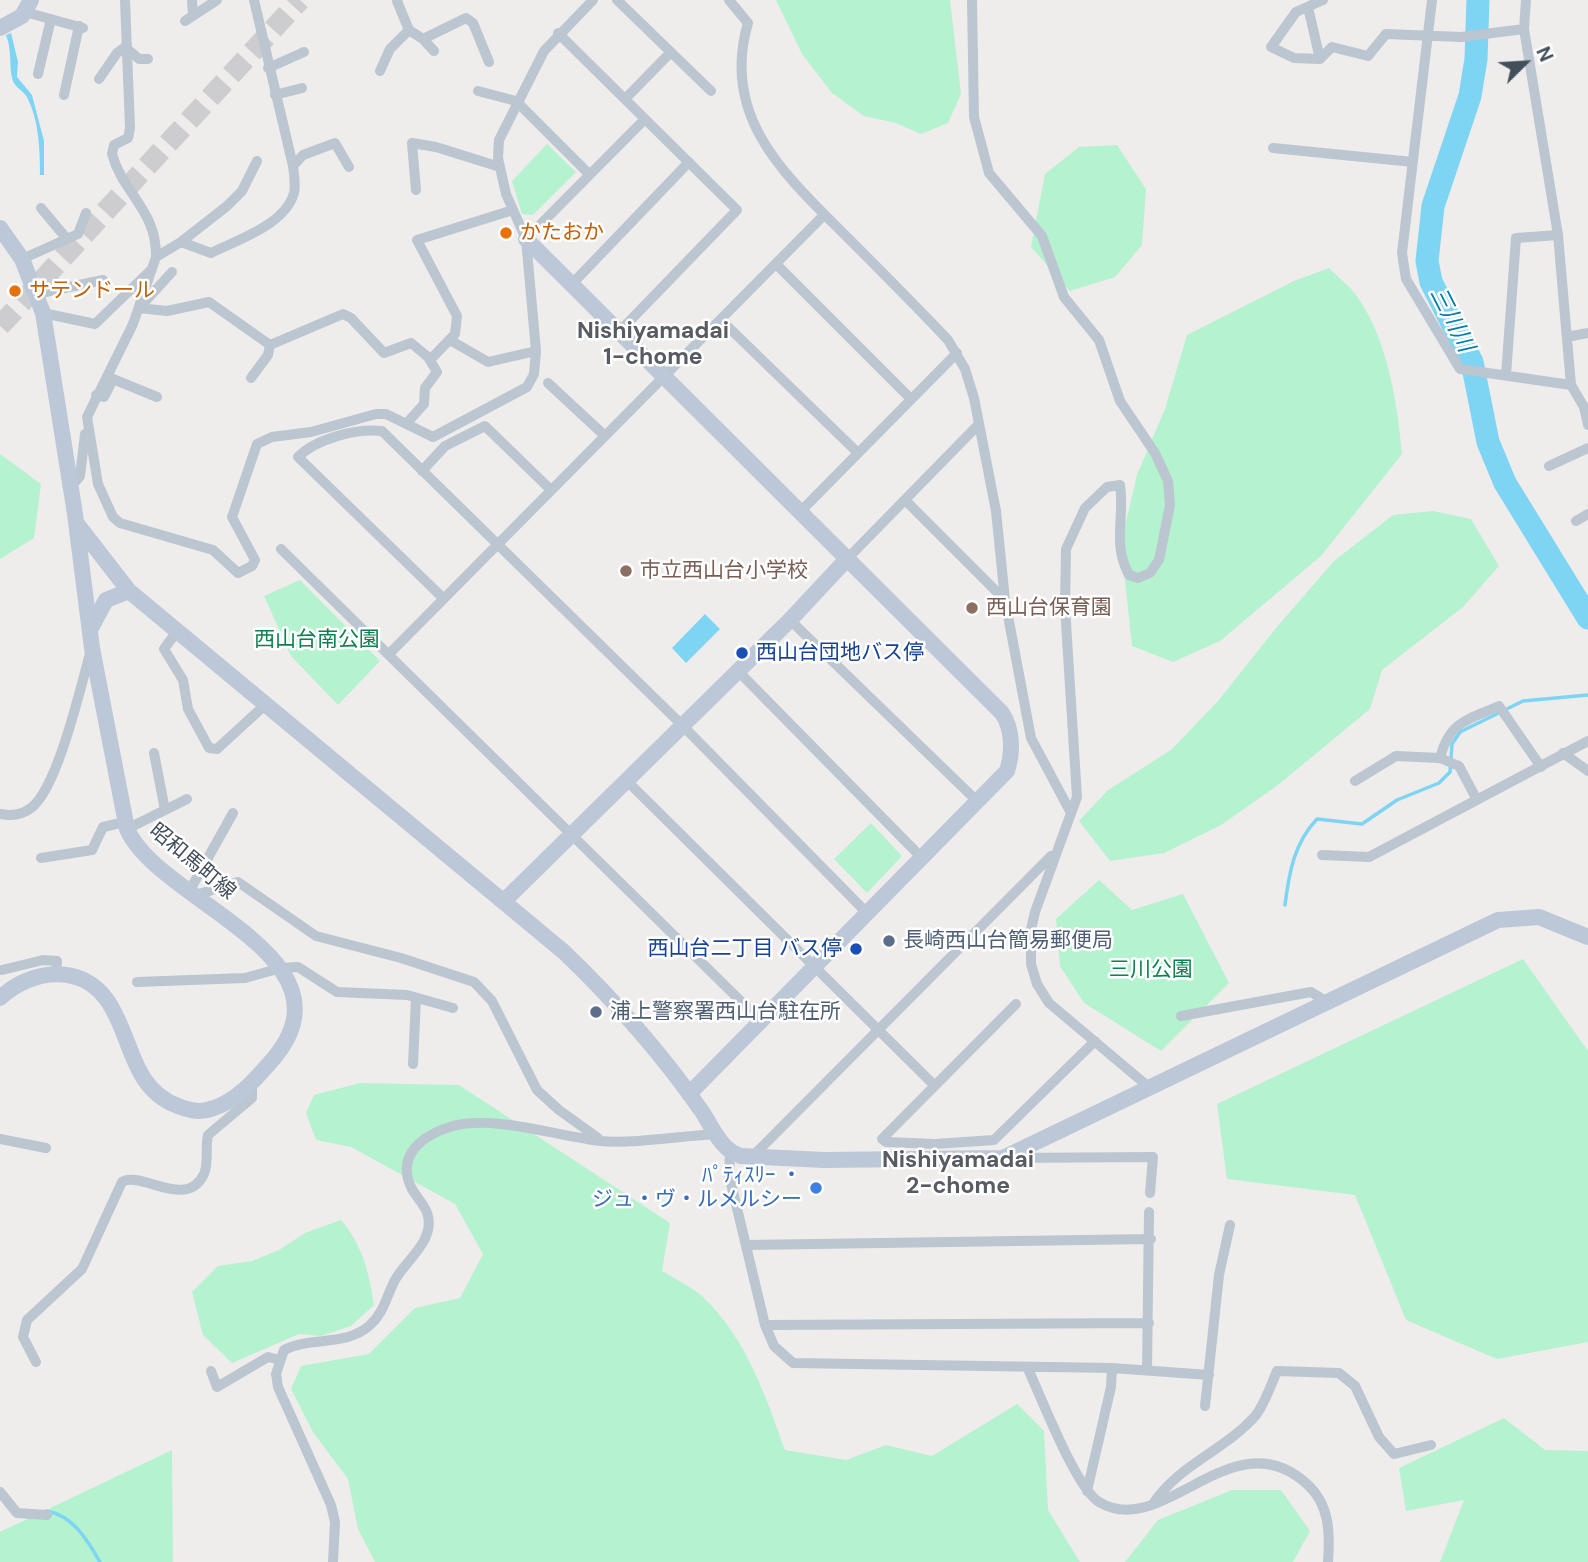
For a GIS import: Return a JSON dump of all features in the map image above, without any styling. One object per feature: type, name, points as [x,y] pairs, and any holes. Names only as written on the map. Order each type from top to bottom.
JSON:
[{"type":"street","points":[[71,486],[80,476],[87,417],[139,308],[156,257],[154,230],[149,216],[119,171],[112,154],[114,145],[129,136],[125,0]]},
{"type":"street","points":[[192,0],[189,18],[217,0]]},
{"type":"street","points":[[181,242],[211,253],[273,219],[286,207],[293,194],[293,166],[254,0]]},
{"type":"street","points":[[397,0],[409,30],[423,39],[434,51]]},
{"type":"street","points":[[86,428],[98,484],[113,517],[129,527],[213,550],[238,573],[247,570],[255,559],[232,517],[257,444],[272,437],[312,432],[376,414],[386,414],[433,437],[527,387],[534,374],[536,351],[526,239],[513,210],[500,167],[499,140],[531,71],[558,33],[593,0]]},
{"type":"street","points":[[617,0],[711,91]]},
{"type":"street","points":[[729,0],[748,23],[744,38],[742,86],[752,121],[775,161],[824,215],[948,340],[957,353],[972,391],[996,511],[1005,600],[1031,738],[1071,813]]},
{"type":"street","points":[[972,0],[974,117],[989,173],[1042,236],[1064,297],[1099,340],[1120,401],[1155,453],[1168,481],[1170,505],[1159,560],[1150,573],[1138,578],[1129,575],[1120,558],[1118,542],[1124,508],[1120,485],[1107,487],[1085,508],[1066,549],[1065,607],[1077,797],[1055,851],[1031,929],[1031,964],[1037,984],[1049,1003],[1150,1088]]},
{"type":"street","points":[[1323,0],[1296,12],[1271,47],[1294,58],[1320,59],[1332,47],[1368,56],[1386,34],[1461,37],[1524,29]]},
{"type":"street","points":[[1432,0],[1402,253],[1406,279],[1460,369],[1571,385]]},
{"type":"street","points":[[1526,0],[1524,29],[1558,235],[1571,385],[1584,407],[1588,425]]},
{"type":"street","points":[[0,28],[28,6],[51,19],[81,27],[64,95]]},
{"type":"street","points":[[1308,7],[1320,59]]},
{"type":"street","points":[[423,39],[466,18],[473,23],[489,62]]},
{"type":"street","points":[[38,74],[51,19]]},
{"type":"street","points":[[380,72],[390,49],[409,30]]},
{"type":"street","points":[[558,33],[737,210],[620,331]]},
{"type":"street","points":[[125,47],[139,59],[148,58]]},
{"type":"street","points":[[99,79],[117,53],[125,47]]},
{"type":"street","points":[[268,68],[304,52]]},
{"type":"street","points":[[626,98],[671,52]]},
{"type":"street","points":[[275,95],[302,89]]},
{"type":"street","points":[[478,91],[516,101],[589,174]]},
{"type":"street","points":[[526,239],[645,119]]},
{"type":"street","points":[[293,166],[303,155],[335,143],[349,166]]},
{"type":"street","points":[[415,190],[412,144],[436,147],[500,167]]},
{"type":"street","points":[[1273,148],[1413,162]]},
{"type":"street","points":[[156,257],[181,242],[242,191],[257,161]]},
{"type":"street","points":[[572,284],[689,162]]},
{"type":"street","points":[[41,208],[67,239]]},
{"type":"street","points":[[430,360],[455,334],[457,316],[417,240],[513,210]]},
{"type":"street","points":[[22,259],[78,234],[86,213]]},
{"type":"street","points":[[389,654],[824,215]]},
{"type":"street","name":"昭和馬町線","points":[[0,228],[22,259],[43,313],[71,486],[92,648],[126,825],[136,844],[281,968],[292,991],[295,1016],[293,1031],[252,1082],[233,1099],[204,1111],[189,1110],[163,1100],[142,1079],[105,998],[86,983],[56,973]]},
{"type":"street","points":[[1506,375],[1516,238],[1558,235]]},
{"type":"street","points":[[526,239],[1002,713],[1011,739],[1007,771],[689,1094]]},
{"type":"street","points":[[776,264],[911,399]]},
{"type":"street","points":[[43,313],[95,324],[152,269]]},
{"type":"street","points":[[139,308],[172,272]]},
{"type":"street","points":[[36,294],[103,280]]},
{"type":"street","points":[[139,308],[167,311],[209,302],[270,345]]},
{"type":"street","points":[[270,345],[343,314],[351,318],[384,353],[411,342],[430,360],[437,372],[425,388],[424,404],[406,424]]},
{"type":"street","points":[[721,320],[857,452]]},
{"type":"street","points":[[1567,337],[1588,333]]},
{"type":"street","points":[[450,340],[488,362],[536,351]]},
{"type":"street","points":[[251,378],[268,355],[270,345]]},
{"type":"street","points":[[799,513],[957,353]]},
{"type":"street","points":[[96,395],[104,397],[113,379],[157,397]]},
{"type":"street","points":[[548,383],[604,435]]},
{"type":"street","points":[[504,901],[790,620],[979,424]]},
{"type":"street","points":[[422,471],[445,446],[485,426],[551,490]]},
{"type":"street","points":[[443,598],[298,457],[308,446],[368,429],[382,431],[683,726],[867,913]]},
{"type":"street","points":[[1549,466],[1588,448]]},
{"type":"street","points":[[905,500],[1005,600]]},
{"type":"street","points":[[1576,521],[1588,513]]},
{"type":"street","points":[[76,523],[129,591],[504,901],[591,977],[689,1094],[730,1153],[729,1175],[765,1325],[774,1346],[793,1363],[1112,1368],[1209,1376]]},
{"type":"street","points":[[281,549],[762,1022]]},
{"type":"street","points":[[90,630],[106,600],[129,591]]},
{"type":"street","points":[[790,620],[978,802]]},
{"type":"street","points":[[177,631],[164,649],[183,680],[188,709],[209,748],[217,749],[266,704]]},
{"type":"street","points":[[0,814],[19,814],[30,809],[51,781],[92,648]]},
{"type":"street","points":[[738,671],[922,858]]},
{"type":"street","points":[[1444,759],[1446,737],[1452,730],[1499,706],[1541,767]]},
{"type":"street","points":[[1011,739],[1031,738]]},
{"type":"street","points":[[1322,855],[1369,857],[1588,741]]},
{"type":"street","points":[[154,753],[165,810]]},
{"type":"street","points":[[1563,753],[1588,771]]},
{"type":"street","points":[[1355,781],[1396,756],[1444,759],[1459,766],[1477,800]]},
{"type":"street","points":[[627,781],[933,1084]]},
{"type":"street","points":[[41,858],[92,850],[103,827],[126,825],[187,799]]},
{"type":"street","points":[[193,892],[233,813]]},
{"type":"street","points":[[751,1158],[1055,851]]},
{"type":"street","points":[[193,892],[238,882],[316,936],[425,965],[474,982],[492,1001],[537,1090],[559,1110],[602,1141]]},
{"type":"street","points":[[1003,1158],[1499,920],[1539,917],[1588,937]]},
{"type":"street","points":[[0,998],[26,980],[56,973],[57,961],[43,960],[2,970]]},
{"type":"street","points":[[137,982],[245,978],[281,968],[298,967],[337,992],[416,998],[453,1008]]},
{"type":"street","points":[[1181,1016],[1311,992],[1326,1002]]},
{"type":"street","points":[[413,1064],[416,998]]},
{"type":"street","points":[[1016,1004],[933,1084],[882,1139],[886,1142],[935,1144],[994,1140],[1095,1041]]},
{"type":"street","points":[[36,1362],[23,1337],[27,1320],[82,1269],[122,1182],[131,1178],[168,1189],[182,1189],[195,1183],[204,1174],[208,1135],[252,1098],[252,1082]]},
{"type":"street","points":[[333,1562],[333,1513],[278,1387],[276,1374],[284,1350],[349,1338],[367,1328],[381,1314],[396,1278],[414,1258],[428,1227],[429,1217],[406,1174],[412,1149],[424,1139],[455,1125],[514,1125],[602,1141],[716,1134]]},
{"type":"street","points":[[0,1139],[46,1148]]},
{"type":"street","points":[[730,1153],[751,1158],[1153,1157],[1150,1194]]},
{"type":"street","points":[[1147,1370],[1151,1239],[1149,1212]]},
{"type":"street","points":[[1205,1406],[1219,1275],[1230,1225]]},
{"type":"street","points":[[746,1245],[1151,1239]]},
{"type":"street","points":[[765,1325],[1149,1323]]},
{"type":"street","points":[[211,1371],[217,1387],[268,1357],[280,1360]]},
{"type":"street","points":[[1027,1367],[1087,1490],[1100,1502],[1118,1508],[1153,1504],[1233,1468],[1262,1461],[1295,1473],[1321,1501],[1329,1528],[1328,1562]]},
{"type":"street","points":[[1087,1490],[1111,1387],[1112,1368]]},
{"type":"street","points":[[1153,1504],[1165,1486],[1238,1433],[1258,1413],[1277,1371],[1339,1373],[1355,1386],[1379,1437],[1394,1454],[1431,1445]]},
{"type":"street","points":[[0,1492],[16,1513],[47,1515]]},
{"type":"green space","points":[[776,0],[950,0],[961,94],[948,123],[921,134],[896,123],[864,116],[832,93],[802,54]]},
{"type":"green space","points":[[547,144],[576,172],[533,215],[522,214],[512,181]]},
{"type":"green space","points":[[1117,145],[1146,189],[1142,245],[1115,277],[1070,291],[1031,247],[1045,174],[1079,147]]},
{"type":"green space","points":[[1329,268],[1356,295],[1376,331],[1394,392],[1402,454],[1321,556],[1220,641],[1173,662],[1132,646],[1121,543],[1137,475],[1165,409],[1187,335],[1294,281]]},
{"type":"green space","points":[[0,454],[41,484],[34,538],[0,559]]},
{"type":"green space","points":[[1433,511],[1471,519],[1499,566],[1463,607],[1382,670],[1370,709],[1278,785],[1221,825],[1164,853],[1110,861],[1079,821],[1108,790],[1171,750],[1218,701],[1334,561],[1393,515]]},
{"type":"green space","name":"西山台南公園","points":[[300,580],[380,661],[338,705],[291,656],[264,596]]},
{"type":"green space","points":[[871,823],[902,856],[867,893],[834,859]]},
{"type":"green space","name":"三川公園","points":[[1099,880],[1132,910],[1183,894],[1229,983],[1161,1051],[1084,1003],[1060,966],[1056,919]]},
{"type":"green space","points":[[1523,959],[1588,1051],[1588,1342],[1497,1359],[1406,1320],[1355,1195],[1227,1179],[1217,1104]]},
{"type":"green space","points":[[360,1083],[459,1085],[670,1223],[662,1271],[703,1297],[732,1331],[753,1369],[785,1450],[846,1460],[886,1445],[932,1456],[1017,1404],[1044,1431],[1048,1510],[1080,1562],[375,1562],[358,1529],[348,1479],[313,1432],[291,1389],[301,1366],[369,1354],[415,1308],[460,1298],[483,1254],[455,1204],[351,1147],[316,1140],[306,1113],[314,1095]]},
{"type":"green space","points":[[341,1220],[355,1240],[364,1260],[374,1305],[351,1326],[321,1336],[299,1334],[232,1363],[203,1335],[192,1292],[218,1266],[252,1261],[279,1250],[305,1233]]},
{"type":"green space","points":[[1504,1418],[1545,1450],[1588,1451],[1588,1562],[1440,1562],[1464,1500],[1406,1511],[1399,1468]]},
{"type":"green space","points":[[172,1450],[173,1562],[0,1562],[0,1532]]},
{"type":"green space","points":[[1232,1490],[1281,1490],[1310,1531],[1293,1562],[1125,1562],[1158,1520]]},
{"type":"water","points":[[11,33],[18,62],[17,77],[32,95],[44,141],[44,175],[40,175],[35,117],[27,96],[12,78],[6,35]]},
{"type":"water","points":[[705,614],[720,629],[686,663],[672,648]]},
{"type":"waterway","name":"三川川","points":[[1478,0],[1476,59],[1470,96],[1433,206],[1427,261],[1431,282],[1472,362],[1488,442],[1505,483],[1588,618]]},
{"type":"waterway","points":[[1285,905],[1298,848],[1317,819],[1362,824],[1397,800],[1439,783],[1450,772],[1452,744],[1460,732],[1523,701],[1588,695]]},
{"type":"waterway","points":[[46,1511],[56,1513],[72,1523],[100,1562]]},
{"type":"tunnel","points":[[0,326],[300,0]]},
{"type":"place","name":"かたおか","points":[[506,233]]},
{"type":"place","name":"サテンドール","points":[[15,291]]},
{"type":"place","name":"市立西山台小学校","points":[[626,571]]},
{"type":"place","name":"西山台保育園","points":[[972,608]]},
{"type":"place","name":"西山台団地バス停","points":[[742,653]]},
{"type":"place","name":"長崎西山台簡易郵便局","points":[[889,941]]},
{"type":"place","name":"西山台二丁目 バス停","points":[[856,949]]},
{"type":"place","name":"浦上警察署西山台駐在所","points":[[596,1012]]},
{"type":"place","name":"ﾊﾟﾃｨｽﾘｰ ・ ジュ・ヴ・ルメルシー","points":[[816,1188]]},
{"type":"district","name":"Nishiyamadai 1-chome","points":[[653,345]]},
{"type":"district","name":"Nishiyamadai 2-chome","points":[[958,1174]]}]
